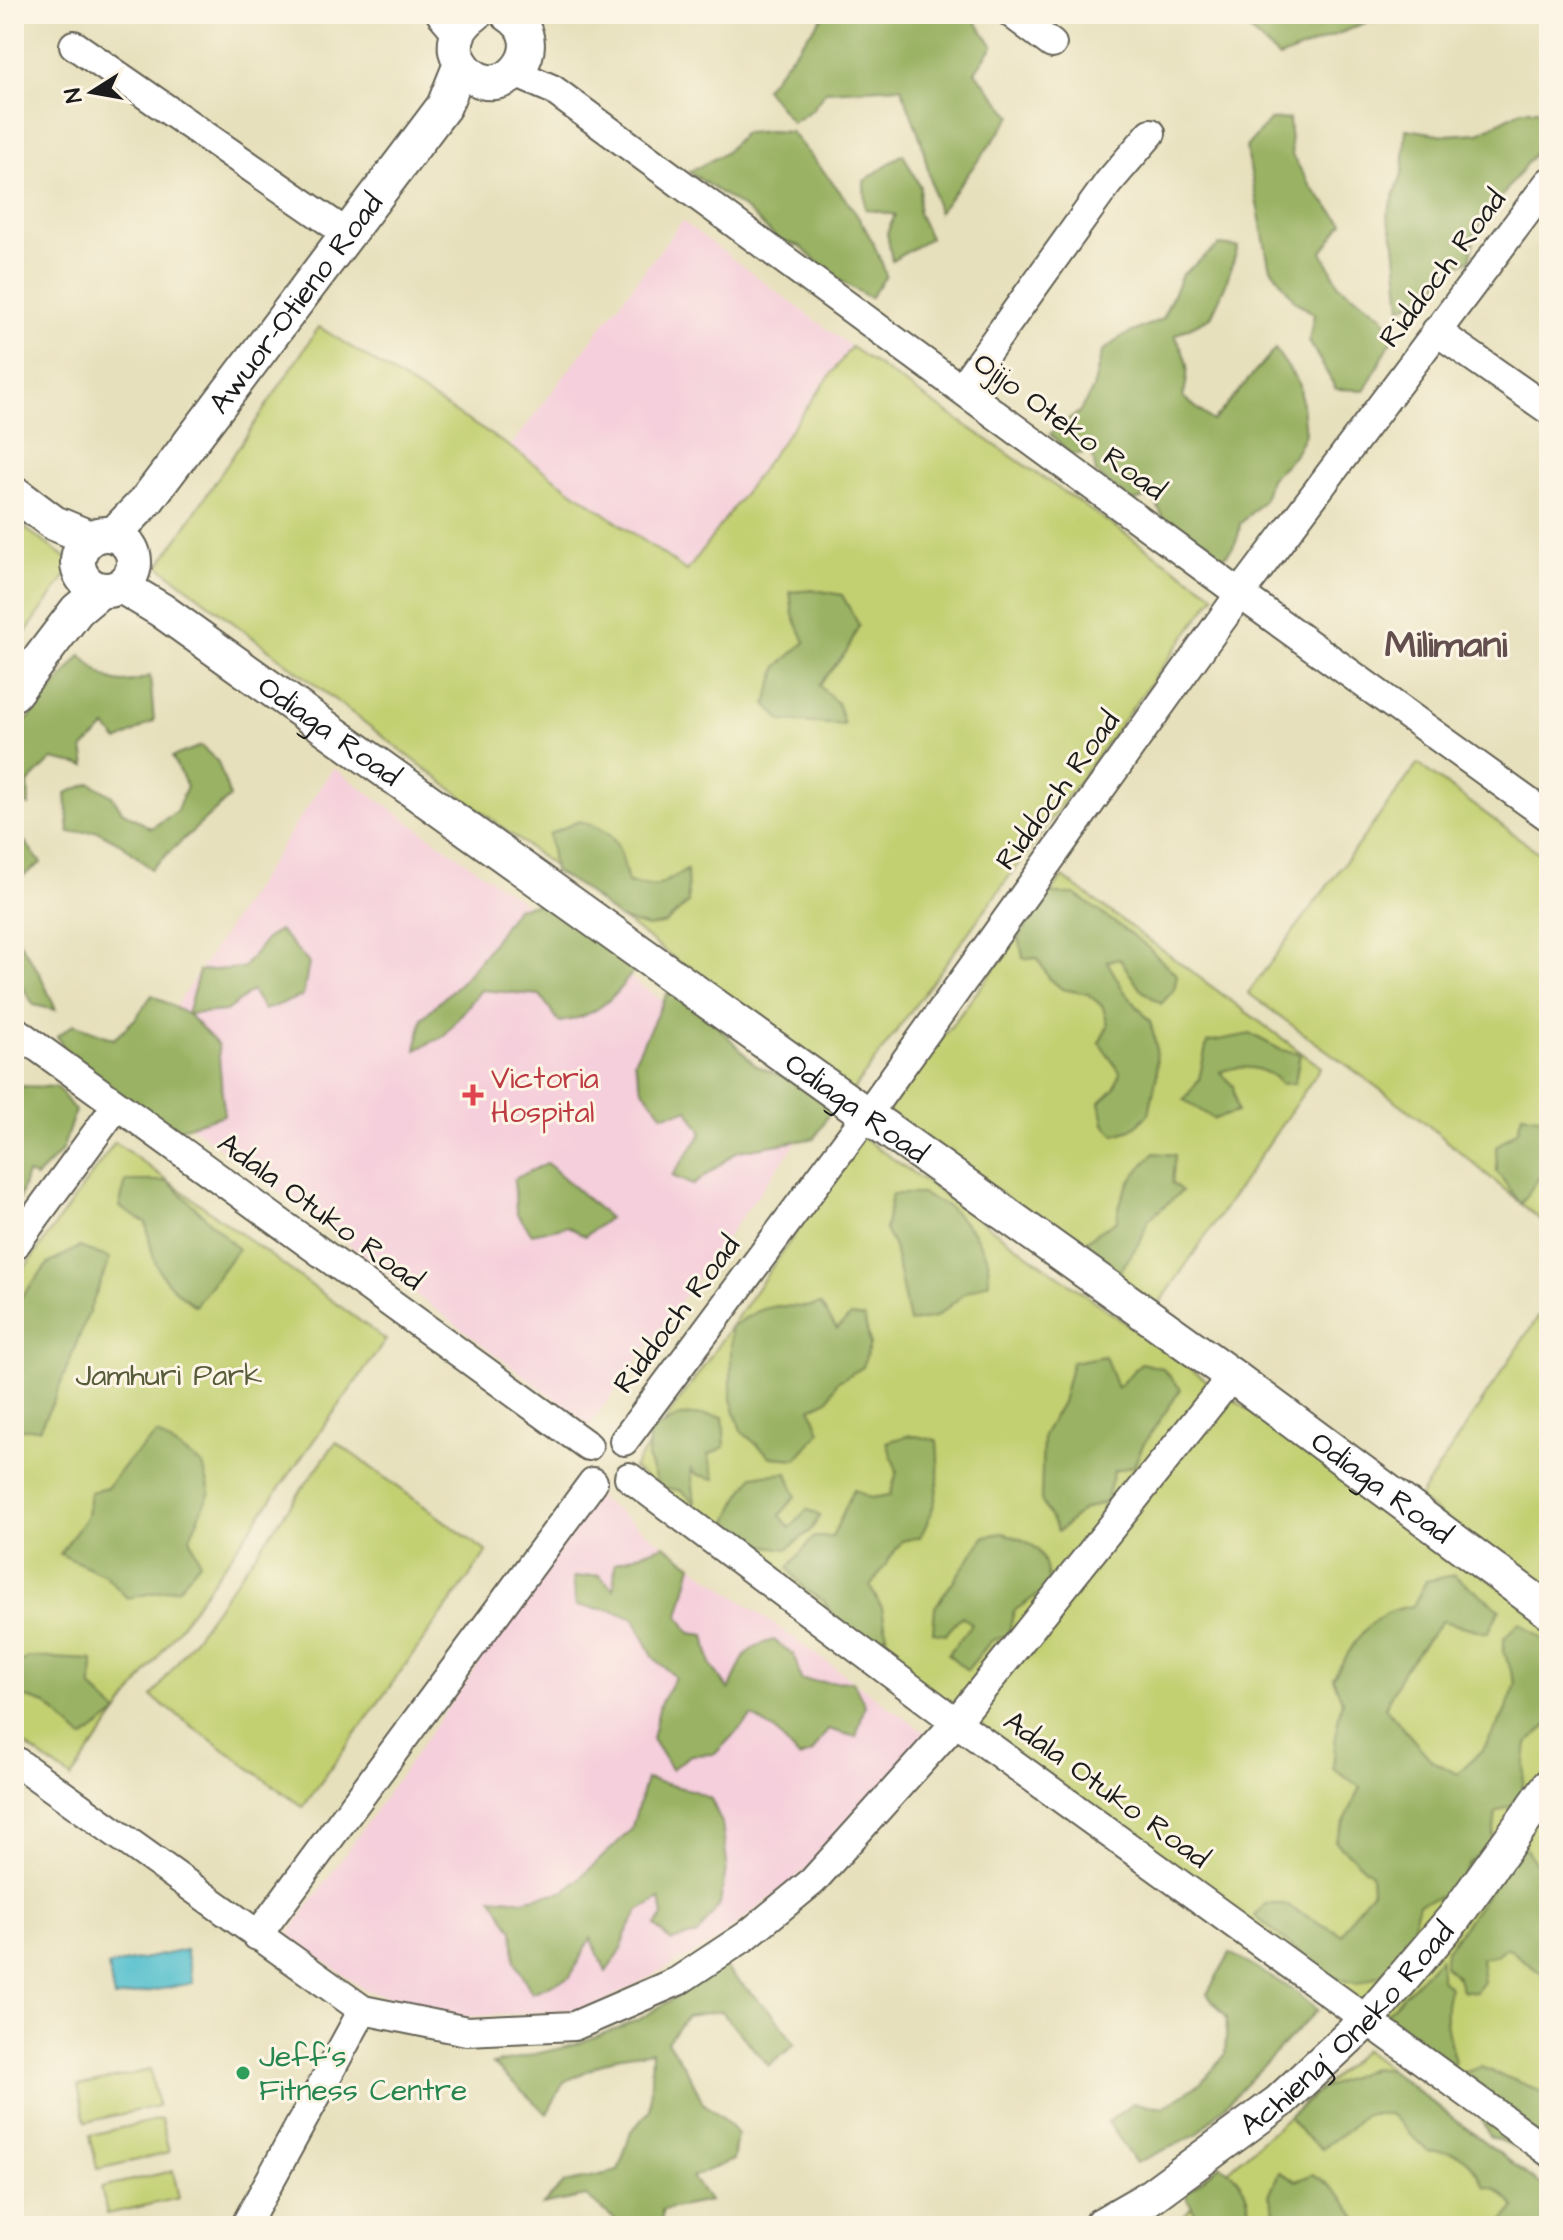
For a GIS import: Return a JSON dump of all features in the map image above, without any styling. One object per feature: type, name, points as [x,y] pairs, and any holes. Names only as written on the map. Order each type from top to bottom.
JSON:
[{"type":"main road","name":"Awuor-Otieno Road","points":[[466,33],[499,81],[519,35]]},
{"type":"main road","name":"Awuor-Otieno Road","points":[[14,693],[147,500],[444,106],[466,33]]},
{"type":"main road","points":[[14,493],[54,523],[103,568]]},
{"type":"main road","name":"Odiaga Road","points":[[103,568],[1232,1376],[1549,1611]]},
{"type":"main road","name":"Achieng' Oneko Road","points":[[1100,2226],[1147,2199],[1279,2102],[1368,2019],[1454,1918],[1549,1786]]},
{"type":"street","points":[[1012,14],[1052,44]]},
{"type":"street","name":"Ojijo Oteko Road","points":[[519,35],[552,89],[1549,817]]},
{"type":"street","points":[[74,45],[349,235]]},
{"type":"street","points":[[961,388],[1108,183],[1151,133]]},
{"type":"street","name":"Riddoch Road","points":[[624,1441],[866,1116],[1240,594],[1549,182]]},
{"type":"street","points":[[1436,331],[1549,410]]},
{"type":"street","name":"Adala Otuko Road","points":[[14,1030],[588,1446]]},
{"type":"street","points":[[14,1246],[117,1105]]},
{"type":"street","points":[[14,1760],[363,2010],[467,2031],[574,2026],[678,1981],[746,1936],[813,1881],[956,1722],[1232,1376]]},
{"type":"street","points":[[605,1436],[615,1436],[624,1441],[631,1448],[634,1458],[629,1477],[622,1484],[612,1487],[593,1482],[583,1465],[588,1446],[605,1436]]},
{"type":"street","name":"Adala Otuko Road","points":[[629,1477],[956,1722],[1549,2152]]},
{"type":"street","points":[[257,1936],[593,1482]]},
{"type":"street","points":[[245,2226],[363,2010]]},
{"type":"shaded area","points":[[682,221],[850,346],[687,569],[511,446]]},
{"type":"shaded area","name":"Victoria Hospital","points":[[333,768],[819,1111],[590,1425],[128,1079]]},
{"type":"shaded area","points":[[596,1496],[931,1737],[807,1869],[715,1942],[589,2009],[465,2017],[365,1990],[288,1935]]},
{"type":"green space","points":[[825,14],[970,14],[993,46],[975,72],[1012,116],[938,213],[921,140],[901,87],[826,91],[812,110],[792,123],[765,88]]},
{"type":"green space","points":[[1255,14],[1387,14],[1279,58],[1248,29]]},
{"type":"green space","points":[[1522,110],[1549,110],[1548,135],[1475,232],[1471,259],[1447,270],[1433,292],[1401,308],[1395,243],[1387,215],[1403,171],[1406,129],[1445,135],[1479,133]]},
{"type":"green space","points":[[1289,119],[1292,155],[1311,187],[1343,223],[1322,252],[1339,285],[1383,316],[1393,338],[1365,390],[1336,389],[1309,341],[1314,314],[1295,301],[1269,265],[1246,147],[1270,120]]},
{"type":"green space","points":[[791,132],[858,217],[879,255],[886,276],[870,298],[831,275],[800,246],[778,240],[748,211],[689,172],[725,153],[743,133]]},
{"type":"green space","points":[[903,154],[920,187],[918,213],[930,238],[892,261],[887,233],[895,215],[865,209],[864,181]]},
{"type":"green space","points":[[1219,245],[1238,247],[1211,317],[1175,335],[1187,365],[1183,397],[1213,421],[1275,349],[1300,385],[1305,434],[1294,456],[1270,479],[1264,500],[1240,524],[1234,546],[1217,562],[1163,518],[1153,495],[1132,502],[1096,473],[1092,451],[1072,455],[1050,434],[1079,412],[1093,389],[1102,352],[1121,337],[1162,319],[1182,275]]},
{"type":"green space","points":[[319,327],[510,447],[687,571],[851,347],[1215,595],[851,1093],[159,566]]},
{"type":"green space","points":[[14,520],[74,564],[14,649]]},
{"type":"green space","points":[[815,590],[842,595],[859,625],[847,651],[819,685],[838,704],[844,725],[782,721],[766,704],[778,666],[805,642],[793,615],[790,592]]},
{"type":"green space","points":[[81,655],[112,680],[128,682],[150,676],[154,721],[118,741],[106,727],[83,749],[86,766],[52,759],[28,783],[29,806],[14,797],[14,736]]},
{"type":"green space","points":[[201,746],[218,762],[230,797],[151,869],[123,845],[97,831],[69,833],[66,793],[91,783],[112,796],[122,811],[151,828],[176,812],[187,786],[172,757]]},
{"type":"green space","points":[[1418,764],[1549,860],[1549,1227],[1422,1120],[1248,993]]},
{"type":"green space","points":[[579,821],[602,830],[615,842],[628,883],[656,887],[687,870],[688,903],[666,923],[647,927],[619,918],[582,888],[554,871],[549,834]]},
{"type":"green space","points":[[14,834],[22,838],[41,863],[14,882]]},
{"type":"green space","points":[[1063,877],[1321,1067],[1158,1306],[887,1112]]},
{"type":"green space","points":[[1050,894],[1075,894],[1143,943],[1177,975],[1174,990],[1161,1004],[1140,989],[1120,959],[1107,961],[1124,991],[1150,1021],[1156,1045],[1157,1075],[1149,1114],[1131,1130],[1115,1135],[1104,1124],[1100,1102],[1114,1089],[1120,1072],[1099,1043],[1108,1026],[1103,1007],[1088,994],[1062,989],[1049,978],[1037,958],[1023,958],[1019,936]]},
{"type":"green space","points":[[541,903],[637,967],[595,1011],[559,1022],[540,995],[481,990],[444,1036],[416,1050],[422,1018],[463,980],[516,908]]},
{"type":"green space","points":[[279,930],[309,963],[303,996],[264,1010],[252,991],[226,1011],[188,1014],[218,1045],[224,1115],[178,1129],[80,1078],[57,1036],[74,1024],[114,1039],[135,1019],[152,995],[187,1014],[199,971],[243,968],[266,939]]},
{"type":"green space","points":[[14,933],[40,974],[56,1010],[34,1005],[14,974]]},
{"type":"green space","points":[[668,992],[714,1022],[755,1065],[800,1084],[832,1108],[815,1138],[738,1151],[693,1185],[672,1176],[702,1133],[688,1110],[663,1115],[642,1088],[634,1061]]},
{"type":"green space","points":[[1251,1034],[1281,1050],[1300,1053],[1295,1083],[1281,1084],[1261,1070],[1236,1068],[1220,1072],[1233,1086],[1237,1112],[1214,1119],[1184,1100],[1199,1079],[1207,1042]]},
{"type":"green space","points":[[14,1086],[57,1087],[75,1111],[62,1151],[36,1177],[27,1174],[14,1215]]},
{"type":"green space","points":[[1522,1114],[1549,1119],[1549,1174],[1542,1173],[1521,1204],[1497,1172],[1496,1147],[1518,1130]]},
{"type":"green space","points":[[862,1137],[1549,1622],[1549,2167],[633,1468]]},
{"type":"green space","name":"Jamhuri Park","points":[[115,1142],[386,1340],[71,1778],[14,1737],[14,1283]]},
{"type":"green space","points":[[1154,1153],[1175,1155],[1172,1183],[1182,1191],[1148,1220],[1141,1240],[1117,1276],[1094,1268],[1087,1240],[1117,1220],[1129,1183]]},
{"type":"green space","points":[[547,1163],[609,1218],[585,1236],[567,1226],[532,1234],[516,1212],[514,1179]]},
{"type":"green space","points":[[126,1181],[168,1181],[238,1249],[195,1306],[160,1271],[146,1223],[119,1207]]},
{"type":"green space","points":[[892,1194],[921,1194],[949,1207],[974,1233],[988,1259],[989,1282],[965,1293],[935,1318],[909,1322],[894,1247],[885,1230]]},
{"type":"green space","points":[[79,1247],[110,1258],[55,1398],[39,1429],[14,1429],[14,1312],[21,1297],[48,1264]]},
{"type":"green space","points":[[1549,1300],[1549,1595],[1418,1499]]},
{"type":"green space","points":[[820,1304],[837,1329],[851,1316],[864,1318],[870,1343],[863,1367],[837,1382],[828,1400],[811,1408],[820,1432],[796,1459],[771,1457],[741,1431],[731,1399],[731,1327],[766,1308]]},
{"type":"green space","points":[[1105,1356],[1117,1388],[1141,1363],[1162,1368],[1181,1389],[1143,1445],[1134,1466],[1114,1471],[1106,1502],[1084,1509],[1058,1532],[1041,1500],[1043,1435],[1062,1402],[1072,1362]]},
{"type":"green space","points":[[680,1416],[723,1417],[725,1447],[708,1455],[715,1479],[695,1474],[691,1469],[695,1503],[682,1491],[658,1486],[648,1459],[649,1432]]},
{"type":"green space","points":[[157,1434],[203,1465],[210,1492],[190,1537],[200,1562],[179,1588],[127,1598],[105,1575],[60,1554],[87,1516],[90,1492],[107,1488],[126,1463]]},
{"type":"green space","points":[[910,1435],[937,1440],[935,1501],[920,1537],[902,1541],[870,1587],[882,1608],[887,1635],[865,1646],[844,1637],[824,1601],[805,1590],[788,1568],[814,1537],[832,1537],[854,1489],[870,1498],[890,1495],[897,1472],[887,1442]]},
{"type":"green space","points":[[336,1442],[487,1552],[303,1807],[152,1697]]},
{"type":"green space","points":[[787,1473],[796,1496],[780,1515],[790,1528],[807,1509],[820,1516],[810,1531],[787,1549],[746,1543],[725,1528],[753,1476]]},
{"type":"green space","points":[[1003,1533],[1038,1550],[1045,1564],[1049,1587],[1014,1611],[1008,1635],[991,1641],[967,1670],[948,1654],[972,1624],[962,1616],[946,1634],[933,1632],[935,1607],[985,1536]]},
{"type":"green space","points":[[664,1545],[692,1565],[679,1616],[690,1633],[705,1635],[711,1665],[729,1690],[748,1652],[774,1640],[794,1655],[801,1680],[853,1681],[865,1705],[856,1737],[828,1729],[812,1753],[799,1758],[775,1731],[752,1716],[715,1754],[691,1755],[671,1769],[652,1739],[660,1704],[675,1677],[654,1658],[634,1619],[612,1610],[576,1606],[573,1578],[599,1575],[614,1589],[615,1563]]},
{"type":"green space","points":[[1454,1575],[1500,1609],[1488,1633],[1442,1621],[1403,1671],[1385,1707],[1431,1760],[1457,1774],[1484,1748],[1504,1714],[1516,1684],[1504,1652],[1504,1638],[1519,1622],[1549,1644],[1549,1724],[1527,1744],[1521,1802],[1496,1812],[1492,1847],[1469,1863],[1453,1894],[1419,1903],[1408,1944],[1383,1974],[1358,1984],[1327,1975],[1255,1916],[1265,1904],[1284,1904],[1342,1935],[1354,1913],[1372,1892],[1371,1874],[1335,1841],[1361,1787],[1333,1769],[1342,1700],[1333,1678],[1356,1641],[1373,1622],[1397,1609],[1413,1606],[1426,1581]]},
{"type":"green space","points":[[28,1657],[93,1660],[92,1688],[118,1713],[83,1739],[46,1704],[14,1694],[14,1669]]},
{"type":"green space","points":[[646,1779],[694,1791],[711,1799],[722,1823],[727,1863],[720,1904],[697,1935],[671,1941],[655,1926],[663,1916],[660,1899],[639,1911],[626,1933],[621,1950],[606,1972],[591,1938],[570,1977],[532,1993],[515,1962],[513,1931],[492,1897],[522,1900],[566,1891],[631,1830]]},
{"type":"green space","points":[[1523,1845],[1535,1862],[1549,1873],[1549,1986],[1544,1976],[1507,1947],[1497,1955],[1481,1958],[1484,1982],[1476,1992],[1462,1990],[1458,1978],[1444,1966],[1446,1950]]},
{"type":"green space","points":[[1230,1953],[1295,1991],[1317,2010],[1197,2135],[1136,2163],[1108,2122],[1133,2103],[1164,2107],[1202,2082],[1225,2055],[1227,2018],[1207,1994]]},
{"type":"green space","points":[[1440,1958],[1440,1978],[1450,1987],[1446,2015],[1455,2062],[1437,2082],[1368,2032]]},
{"type":"green space","points":[[724,1967],[773,2014],[795,2044],[769,2066],[721,2011],[687,2016],[667,2041],[690,2075],[703,2103],[722,2117],[737,2134],[733,2160],[692,2177],[710,2201],[662,2210],[662,2226],[623,2226],[586,2196],[542,2205],[565,2183],[618,2171],[631,2132],[650,2110],[652,2051],[616,2057],[564,2082],[547,2114],[493,2064],[574,2045],[638,2020]]},
{"type":"green space","points":[[1364,2050],[1549,2191],[1528,2226],[1175,2226],[1204,2192]]},
{"type":"green space","points":[[1481,2067],[1549,2097],[1549,2170],[1515,2147],[1489,2136],[1462,2073]]},
{"type":"green space","points":[[1371,2068],[1389,2070],[1549,2191],[1549,2223],[1546,2226],[1499,2226],[1515,2207],[1496,2189],[1485,2186],[1463,2157],[1449,2152],[1428,2152],[1390,2114],[1365,2114],[1322,2148],[1305,2136],[1289,2117],[1321,2089]]},
{"type":"green space","points":[[150,2070],[158,2106],[86,2122],[78,2086]]},
{"type":"green space","points":[[161,2119],[169,2153],[97,2169],[90,2135]]},
{"type":"green space","points":[[1220,2165],[1240,2183],[1250,2207],[1251,2226],[1202,2226],[1185,2194]]},
{"type":"green space","points":[[173,2171],[179,2198],[107,2214],[101,2187]]},
{"type":"green space","points":[[1279,2172],[1296,2181],[1313,2174],[1321,2179],[1341,2197],[1362,2226],[1280,2226],[1269,2195]]},
{"type":"water","points":[[186,1950],[193,1983],[114,1998],[108,1966]]},
{"type":"place","name":"Victoria Hospital","points":[[473,1095]]},
{"type":"place","name":"Jeff's Fitness Centre","points":[[243,2073]]},
{"type":"district","name":"Milimani","points":[[1446,644]]}]
